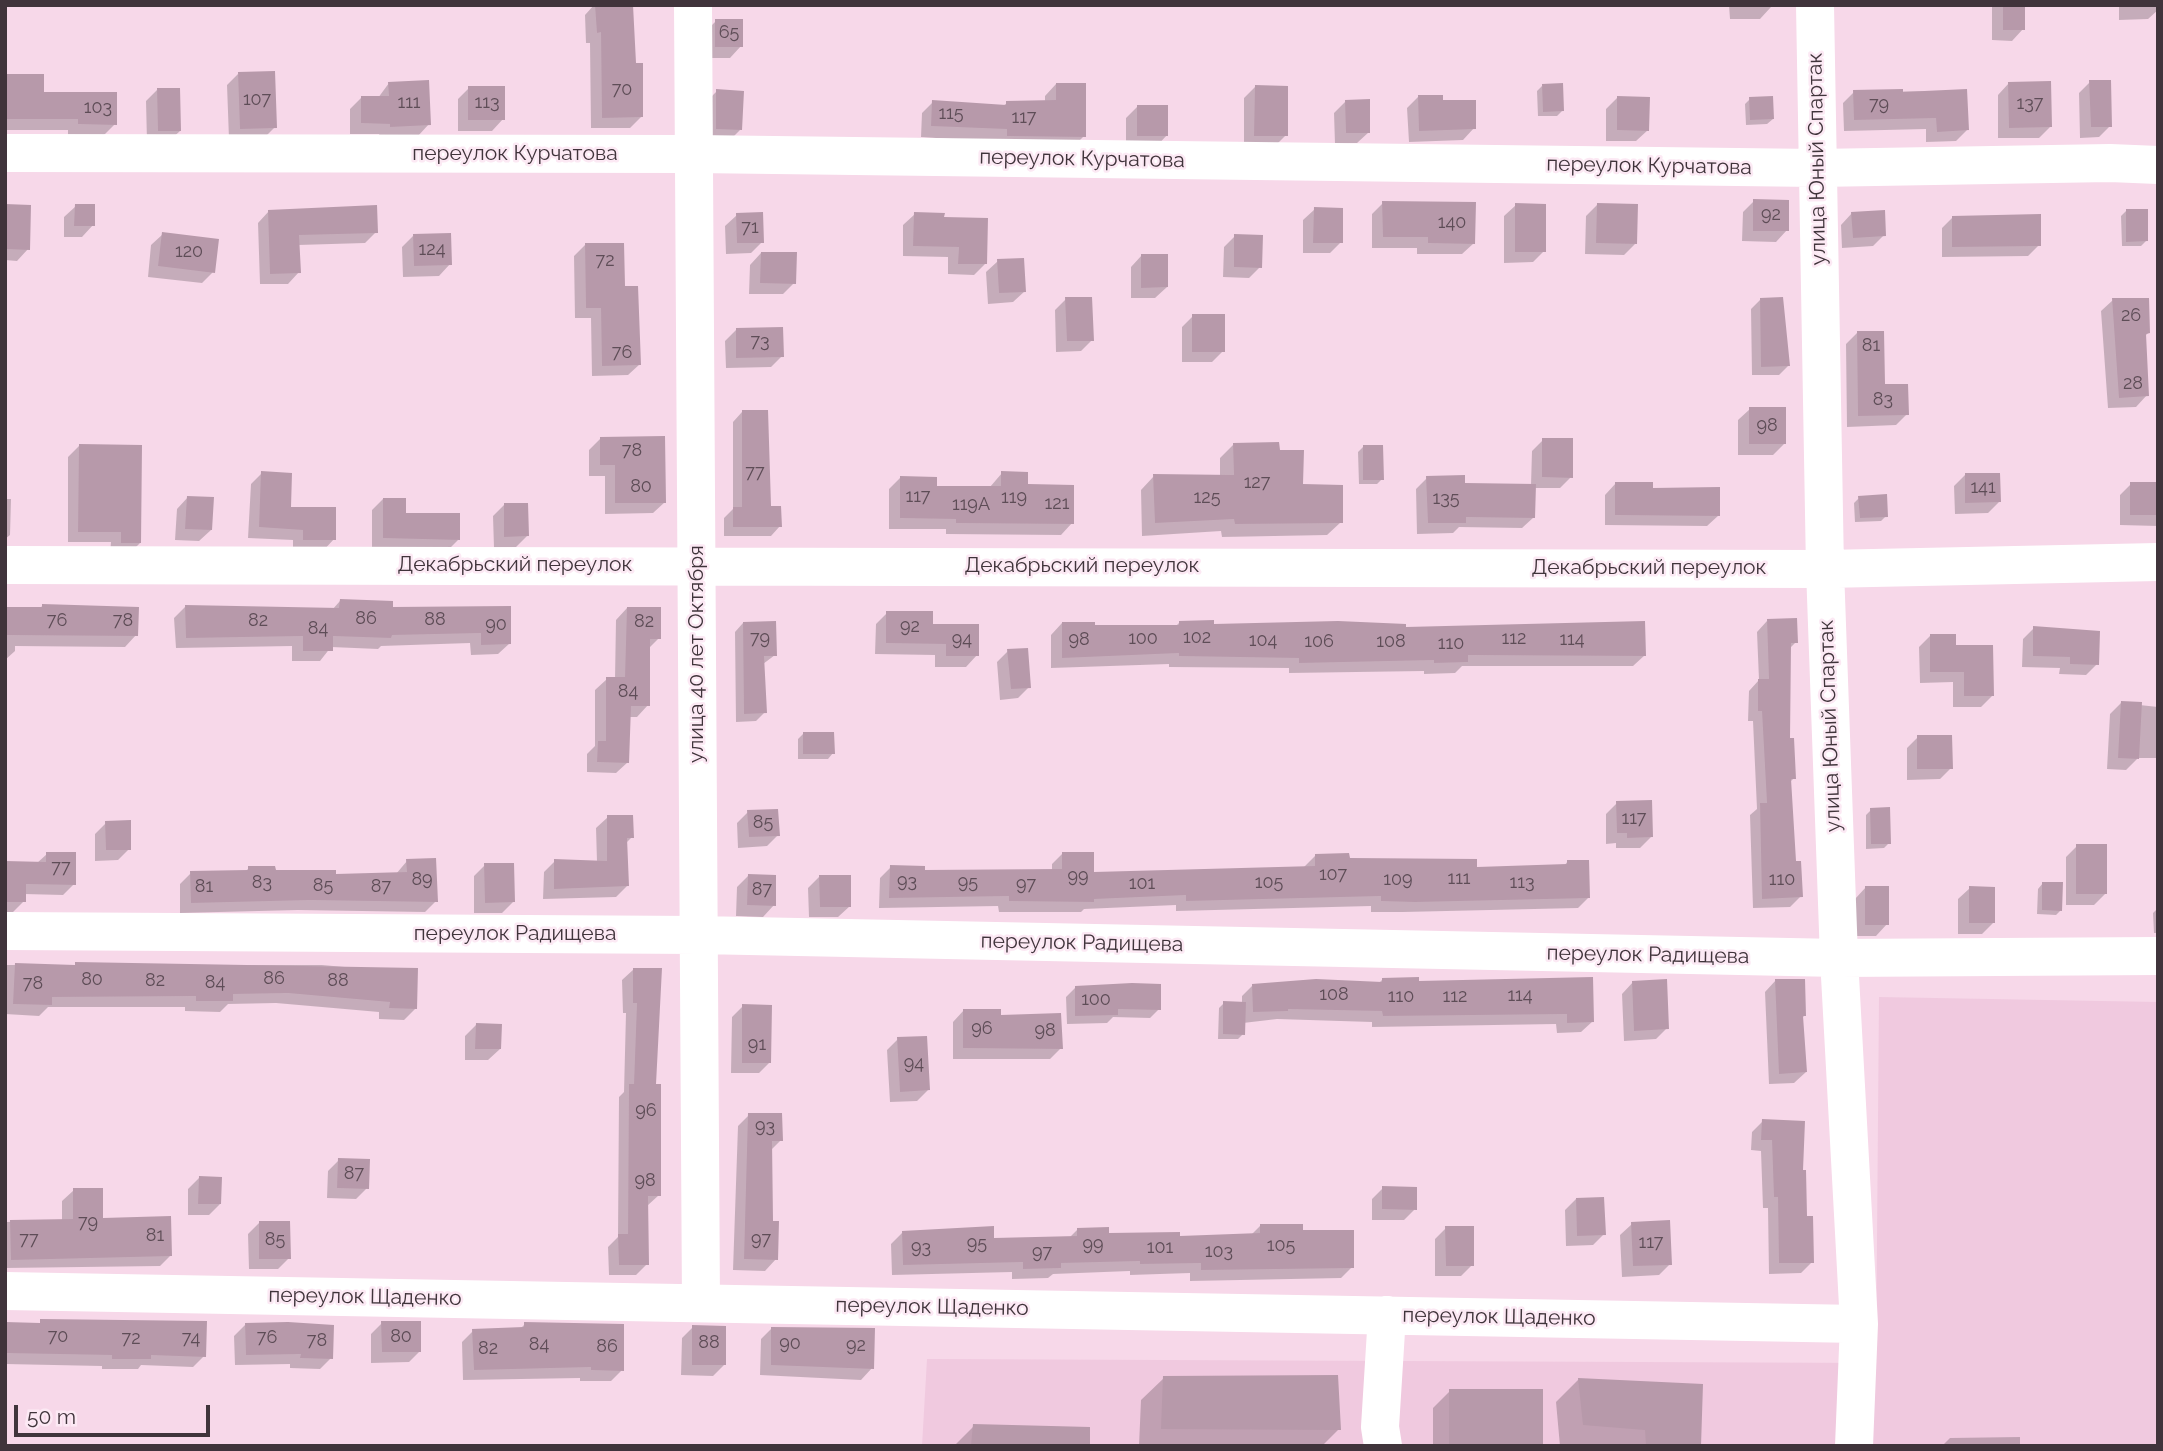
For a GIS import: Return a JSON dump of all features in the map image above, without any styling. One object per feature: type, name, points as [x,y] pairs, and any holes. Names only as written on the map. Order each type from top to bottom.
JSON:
[{"type":"street","name":"улица 40 лет Октября","points":[[693,5],[701,1303]]},
{"type":"street","name":"улица Юный Спартак","points":[[1815,5],[1825,569],[1839,958],[1859,1324],[1854,1446]]},
{"type":"street","name":"переулок Курчатова","points":[[5,153],[694,154],[1817,168],[2110,163],[2158,165]]},
{"type":"street","name":"Декабрьский переулок","points":[[5,565],[1825,569],[2158,562]]},
{"type":"street","name":"переулок Радищева","points":[[5,932],[699,935],[1839,958],[2158,956]]},
{"type":"street","name":"переулок Щаденко","points":[[5,1291],[1859,1324]]},
{"type":"street","points":[[1383,1446],[1380,1426],[1387,1315]]},
{"type":"shaded area","points":[[1879,997],[2158,1002],[2158,1446],[922,1446],[927,1359],[1876,1363]]},
{"type":"building","points":[[595,5],[633,5],[636,63],[643,63],[643,117],[602,118],[601,32],[597,33]]},
{"type":"building","points":[[2003,5],[2025,5],[2025,30],[2003,30]]},
{"type":"building","points":[[715,19],[743,19],[743,47],[715,47]]},
{"type":"building","points":[[275,71],[277,128],[240,129],[238,72]]},
{"type":"building","points":[[5,74],[44,74],[44,92],[117,92],[117,125],[78,124],[78,119],[5,119]]},
{"type":"building","points":[[429,80],[431,125],[390,127],[390,124],[361,123],[361,96],[389,96],[388,82]]},
{"type":"building","points":[[2089,80],[2111,80],[2112,127],[2091,127]]},
{"type":"building","points":[[2051,81],[2052,127],[2009,128],[2008,82]]},
{"type":"building","points":[[1056,83],[1086,83],[1086,137],[1007,136],[1007,129],[931,126],[932,100],[1006,105],[1006,101],[1056,100]]},
{"type":"building","points":[[1563,83],[1564,111],[1543,112],[1542,84]]},
{"type":"building","points":[[1255,85],[1288,86],[1288,136],[1254,136]]},
{"type":"building","points":[[468,86],[505,86],[505,120],[468,120]]},
{"type":"building","points":[[157,88],[180,88],[181,131],[158,131]]},
{"type":"building","points":[[716,89],[744,91],[742,130],[716,129]]},
{"type":"building","points":[[1903,89],[1903,92],[1967,89],[1969,130],[1937,132],[1936,118],[1854,120],[1853,90]]},
{"type":"building","points":[[1418,95],[1443,95],[1443,100],[1476,100],[1476,129],[1419,131]]},
{"type":"building","points":[[1617,96],[1650,97],[1649,131],[1617,130]]},
{"type":"building","points":[[1773,96],[1774,119],[1750,120],[1749,97]]},
{"type":"building","points":[[1370,99],[1370,133],[1346,133],[1345,100]]},
{"type":"building","points":[[1137,105],[1168,105],[1168,136],[1137,136]]},
{"type":"building","points":[[1753,199],[1789,200],[1789,231],[1753,231]]},
{"type":"building","points":[[1382,201],[1476,202],[1475,244],[1428,243],[1428,237],[1383,237]]},
{"type":"building","points":[[1515,203],[1546,204],[1546,252],[1515,252]]},
{"type":"building","points":[[1597,203],[1638,204],[1637,244],[1596,243]]},
{"type":"building","points":[[5,204],[31,205],[30,250],[5,249]]},
{"type":"building","points":[[75,204],[95,204],[95,226],[74,226]]},
{"type":"building","points":[[377,205],[378,233],[299,235],[301,273],[270,274],[268,210]]},
{"type":"building","points":[[1314,207],[1343,208],[1343,243],[1313,243]]},
{"type":"building","points":[[2126,209],[2148,209],[2148,241],[2126,242]]},
{"type":"building","points":[[1885,210],[1886,236],[1853,238],[1851,212]]},
{"type":"building","points":[[763,212],[764,243],[737,243],[736,213]]},
{"type":"building","points":[[914,212],[945,213],[944,217],[988,218],[987,264],[958,264],[959,247],[913,246]]},
{"type":"building","points":[[2041,214],[2041,246],[1952,247],[1952,216]]},
{"type":"building","points":[[162,232],[219,239],[215,273],[158,266]]},
{"type":"building","points":[[451,233],[452,265],[414,266],[413,234]]},
{"type":"building","points":[[1234,234],[1263,235],[1262,268],[1234,267]]},
{"type":"building","points":[[585,243],[624,243],[625,286],[638,286],[641,365],[602,366],[601,308],[586,308]]},
{"type":"building","points":[[761,252],[797,252],[796,284],[760,283]]},
{"type":"building","points":[[1141,254],[1168,254],[1168,287],[1141,288]]},
{"type":"building","points":[[1024,258],[1026,292],[999,293],[997,259]]},
{"type":"building","points":[[1065,297],[1092,297],[1094,341],[1067,341]]},
{"type":"building","points":[[1783,297],[1790,366],[1761,367],[1760,298]]},
{"type":"building","points":[[2112,298],[2149,298],[2150,333],[2146,334],[2149,396],[2119,398]]},
{"type":"building","points":[[1192,314],[1225,314],[1225,352],[1192,352]]},
{"type":"building","points":[[783,327],[784,357],[736,358],[736,328]]},
{"type":"building","points":[[1857,331],[1884,331],[1885,384],[1908,384],[1909,415],[1858,416]]},
{"type":"building","points":[[1749,407],[1786,407],[1786,444],[1749,444]]},
{"type":"building","points":[[742,410],[768,410],[771,506],[781,506],[782,527],[733,527],[733,507],[742,507]]},
{"type":"building","points":[[665,436],[666,503],[615,503],[615,465],[600,465],[600,437]]},
{"type":"building","points":[[1542,438],[1573,438],[1573,478],[1542,477]]},
{"type":"building","points":[[1279,442],[1280,450],[1304,450],[1303,484],[1343,485],[1343,523],[1235,524],[1234,519],[1155,523],[1153,474],[1234,475],[1233,443]]},
{"type":"building","points":[[79,444],[142,445],[141,543],[121,543],[121,532],[78,532]]},
{"type":"building","points":[[1363,445],[1383,445],[1384,480],[1363,480]]},
{"type":"building","points":[[261,471],[292,473],[291,507],[336,507],[336,540],[303,540],[303,530],[259,527]]},
{"type":"building","points":[[1001,471],[1028,472],[1028,484],[1074,485],[1074,524],[956,523],[956,519],[900,518],[900,476],[937,477],[937,486],[1001,486]]},
{"type":"building","points":[[1965,473],[2000,473],[2001,502],[1965,503]]},
{"type":"building","points":[[1465,475],[1465,483],[1536,484],[1535,518],[1466,517],[1466,523],[1428,523],[1426,476]]},
{"type":"building","points":[[1615,482],[1653,482],[1653,488],[1720,487],[1720,516],[1615,515]]},
{"type":"building","points":[[2130,482],[2158,482],[2158,515],[2130,515]]},
{"type":"building","points":[[1887,494],[1888,517],[1860,518],[1858,496]]},
{"type":"building","points":[[187,496],[214,497],[212,530],[185,529]]},
{"type":"building","points":[[383,498],[406,498],[406,513],[460,513],[460,540],[383,538]]},
{"type":"building","points":[[504,503],[528,503],[529,536],[504,537]]},
{"type":"building","points":[[340,599],[393,601],[393,607],[511,606],[511,644],[481,645],[481,633],[392,635],[391,638],[333,636],[333,651],[303,651],[303,636],[186,638],[185,605],[339,608]]},
{"type":"building","points":[[42,604],[139,607],[138,636],[5,635],[5,607],[42,607]]},
{"type":"building","points":[[627,607],[661,607],[661,639],[650,639],[650,706],[631,706],[629,763],[597,762],[598,741],[606,741],[606,677],[625,677]]},
{"type":"building","points":[[886,611],[933,611],[933,624],[979,624],[979,656],[946,656],[946,644],[886,643]]},
{"type":"building","points":[[1797,618],[1798,643],[1791,643],[1790,738],[1794,738],[1796,779],[1791,779],[1796,861],[1801,861],[1803,897],[1762,899],[1760,803],[1767,803],[1762,711],[1758,711],[1758,679],[1769,679],[1767,619]]},
{"type":"building","points":[[1214,620],[1214,624],[1338,621],[1406,624],[1406,627],[1645,621],[1646,656],[1468,655],[1468,662],[1434,663],[1434,660],[1299,663],[1299,658],[1179,656],[1179,653],[1062,658],[1062,622],[1095,622],[1095,625],[1179,625],[1179,621]]},
{"type":"building","points":[[776,621],[777,656],[764,656],[767,713],[744,714],[743,622]]},
{"type":"building","points":[[2033,626],[2100,631],[2099,665],[2070,664],[2070,657],[2033,656]]},
{"type":"building","points":[[1930,634],[1956,634],[1956,645],[1993,645],[1994,696],[1964,696],[1964,672],[1930,672]]},
{"type":"building","points":[[1028,648],[1031,688],[1011,689],[1007,649]]},
{"type":"building","points":[[2121,701],[2142,702],[2139,759],[2118,758]]},
{"type":"building","points":[[803,732],[834,732],[835,754],[803,754]]},
{"type":"building","points":[[1917,735],[1952,735],[1953,769],[1917,769]]},
{"type":"building","points":[[1652,800],[1653,837],[1627,838],[1627,833],[1617,833],[1616,801]]},
{"type":"building","points":[[1890,807],[1891,844],[1871,844],[1870,808]]},
{"type":"building","points":[[778,809],[780,836],[749,837],[747,810]]},
{"type":"building","points":[[607,815],[633,815],[634,838],[627,838],[629,886],[554,889],[554,859],[607,861]]},
{"type":"building","points":[[131,820],[131,850],[106,850],[105,821]]},
{"type":"building","points":[[2076,844],[2107,844],[2107,894],[2076,894]]},
{"type":"building","points":[[46,852],[76,852],[76,885],[26,884],[26,902],[5,902],[5,861],[46,862]]},
{"type":"building","points":[[1062,852],[1094,852],[1094,872],[1315,866],[1315,854],[1349,853],[1350,858],[1477,859],[1477,867],[1567,864],[1567,860],[1589,860],[1590,898],[1415,902],[1381,901],[1381,896],[1186,901],[1186,895],[1094,899],[1094,902],[1009,901],[1009,896],[889,898],[890,865],[925,866],[925,870],[1062,869]]},
{"type":"building","points":[[436,858],[438,902],[310,900],[191,903],[190,871],[248,870],[248,866],[275,866],[276,870],[336,870],[336,874],[407,872],[406,859]]},
{"type":"building","points":[[484,863],[514,863],[515,902],[485,903]]},
{"type":"building","points":[[748,874],[776,875],[776,906],[747,905]]},
{"type":"building","points":[[819,875],[851,875],[851,907],[820,907]]},
{"type":"building","points":[[2042,882],[2063,882],[2062,911],[2042,910]]},
{"type":"building","points":[[1865,886],[1889,886],[1889,925],[1865,925]]},
{"type":"building","points":[[1969,886],[1995,887],[1995,923],[1969,923]]},
{"type":"building","points":[[75,962],[418,968],[417,1009],[389,1008],[390,1002],[288,993],[233,994],[233,1001],[196,1001],[196,996],[52,997],[52,1005],[13,1004],[15,963],[75,965]]},
{"type":"building","points":[[633,968],[662,968],[656,1084],[661,1084],[661,1196],[648,1196],[649,1265],[619,1265],[618,1234],[628,1234],[629,1084],[634,1084],[637,1003],[633,1003]]},
{"type":"building","points":[[1419,977],[1419,981],[1593,977],[1594,1022],[1567,1023],[1567,1014],[1383,1016],[1382,1011],[1288,1009],[1253,1012],[1252,984],[1316,979],[1382,982],[1382,978]]},
{"type":"building","points":[[1667,979],[1669,1029],[1634,1031],[1632,981]]},
{"type":"building","points":[[1775,979],[1805,979],[1806,1016],[1803,1016],[1807,1072],[1779,1074]]},
{"type":"building","points":[[1161,984],[1161,1010],[1118,1009],[1118,1015],[1075,1016],[1075,986]]},
{"type":"building","points":[[1223,1001],[1246,1002],[1245,1035],[1223,1034]]},
{"type":"building","points":[[742,1004],[772,1005],[771,1063],[742,1063]]},
{"type":"building","points":[[963,1009],[1001,1009],[1001,1015],[1061,1013],[1063,1049],[963,1048]]},
{"type":"building","points":[[476,1023],[502,1024],[501,1049],[475,1049]]},
{"type":"building","points":[[927,1036],[930,1090],[900,1092],[897,1037]]},
{"type":"building","points":[[748,1113],[782,1113],[783,1141],[772,1141],[773,1221],[779,1221],[778,1260],[744,1259]]},
{"type":"building","points":[[1762,1119],[1805,1121],[1803,1170],[1806,1170],[1807,1216],[1813,1216],[1814,1263],[1779,1263],[1778,1197],[1774,1197],[1772,1140],[1761,1140]]},
{"type":"building","points":[[338,1158],[370,1159],[369,1189],[337,1188]]},
{"type":"building","points":[[199,1176],[222,1177],[221,1204],[198,1204]]},
{"type":"building","points":[[1382,1186],[1417,1187],[1417,1210],[1382,1209]]},
{"type":"building","points":[[73,1188],[103,1188],[103,1218],[171,1216],[172,1256],[11,1260],[10,1220],[73,1219]]},
{"type":"building","points":[[1604,1197],[1606,1235],[1577,1236],[1576,1198]]},
{"type":"building","points":[[1670,1220],[1672,1265],[1633,1266],[1631,1222]]},
{"type":"building","points":[[259,1221],[290,1221],[291,1259],[259,1259]]},
{"type":"building","points":[[1260,1224],[1303,1224],[1303,1230],[1354,1230],[1354,1268],[1201,1270],[1201,1263],[1140,1264],[1140,1261],[1061,1263],[1061,1268],[1023,1269],[1023,1262],[903,1265],[902,1231],[994,1226],[994,1238],[1077,1236],[1077,1228],[1109,1227],[1109,1233],[1180,1232],[1180,1236],[1260,1233]]},
{"type":"building","points":[[1445,1226],[1474,1226],[1474,1266],[1446,1266]]},
{"type":"building","points":[[40,1319],[207,1321],[206,1357],[151,1355],[151,1359],[112,1359],[112,1355],[5,1353],[5,1322],[40,1323]]},
{"type":"building","points":[[381,1321],[421,1321],[421,1352],[382,1352]]},
{"type":"building","points":[[524,1322],[624,1324],[624,1371],[591,1370],[591,1367],[474,1370],[472,1329],[524,1327]]},
{"type":"building","points":[[245,1323],[334,1325],[333,1359],[300,1358],[301,1354],[246,1355]]},
{"type":"building","points":[[692,1325],[726,1326],[726,1365],[692,1365]]},
{"type":"building","points":[[771,1327],[875,1328],[874,1369],[771,1365]]},
{"type":"building","points":[[1338,1375],[1341,1430],[1161,1429],[1163,1376]]},
{"type":"building","points":[[1578,1378],[1703,1384],[1701,1446],[1646,1446],[1645,1430],[1583,1425]]},
{"type":"building","points":[[1449,1389],[1543,1389],[1543,1446],[1449,1446]]},
{"type":"building","points":[[973,1424],[1090,1427],[1090,1446],[971,1446]]}]
